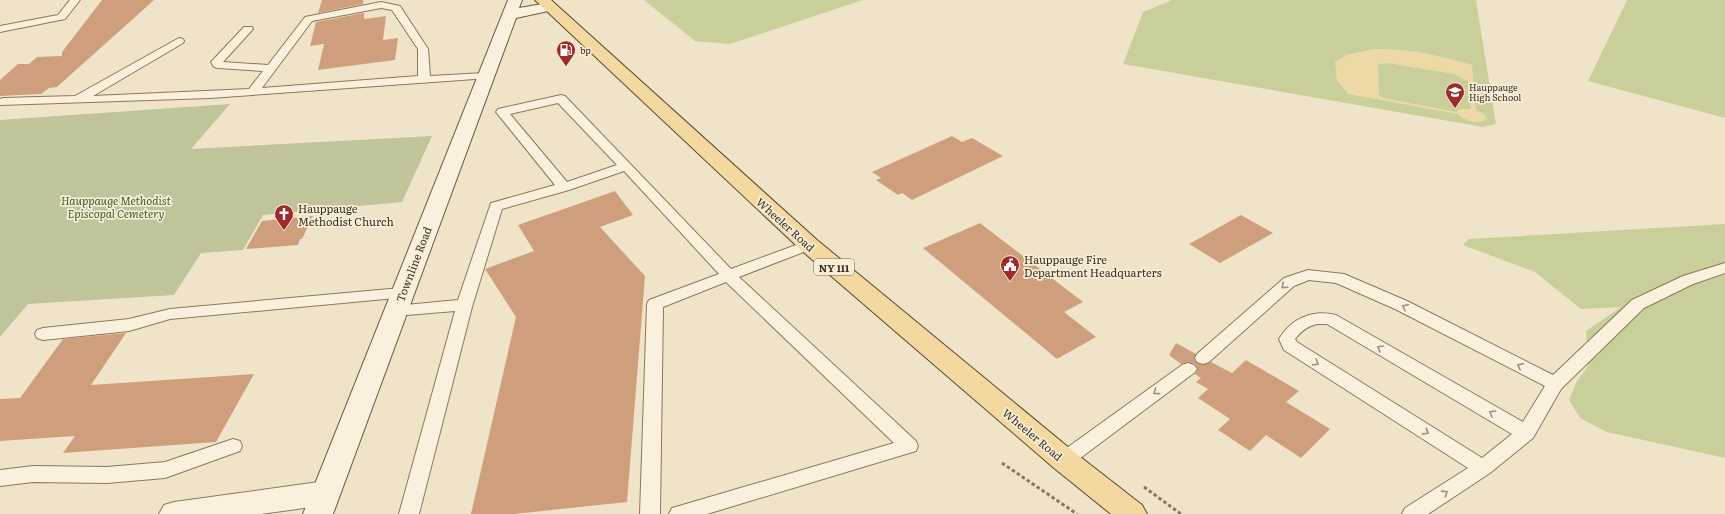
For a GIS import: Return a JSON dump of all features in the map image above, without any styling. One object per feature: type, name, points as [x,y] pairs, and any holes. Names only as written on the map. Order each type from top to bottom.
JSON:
[{"type":"main road","points":[[512,7],[541,2]]},
{"type":"main road","name":"Wheeler Road","points":[[541,2],[609,60],[809,245],[1064,460],[1132,514]]},
{"type":"main road","name":"Townline Road","points":[[322,504],[512,7]]},
{"type":"main road","points":[[174,514],[322,504]]},
{"type":"lane","points":[[0,29],[61,17],[75,0]]},
{"type":"lane","points":[[253,92],[308,19],[381,5],[396,8],[423,49],[424,78]]},
{"type":"lane","points":[[248,29],[217,62],[218,66],[270,68]]},
{"type":"lane","points":[[77,100],[179,41]]},
{"type":"lane","points":[[4,102],[253,92],[424,78],[485,76]]},
{"type":"lane","points":[[564,187],[502,112],[561,99],[729,276],[909,446],[679,514]]},
{"type":"lane","points":[[409,514],[465,305],[496,206],[564,187],[626,166]]},
{"type":"lane","points":[[650,514],[655,304],[809,245]]},
{"type":"lane","points":[[1412,514],[1484,468],[1526,433],[1555,384],[1638,304],[1688,280],[1725,268]]},
{"type":"lane","points":[[1203,358],[1289,282],[1308,275],[1339,278],[1401,305],[1555,384]]},
{"type":"lane","points":[[43,334],[129,325],[170,314],[398,302],[465,305]]},
{"type":"lane","points":[[1484,468],[1290,346],[1287,339],[1289,334],[1306,321],[1316,318],[1330,319],[1526,433]]},
{"type":"lane","points":[[1064,460],[1188,368]]},
{"type":"lane","points":[[0,478],[33,474],[107,475],[165,470],[233,446]]},
{"type":"path","points":[[1002,463],[1077,514]]},
{"type":"green space","points":[[644,0],[863,0],[730,44],[695,41]]},
{"type":"green space","points":[[1172,0],[1476,0],[1496,124],[1483,127],[1123,64],[1143,12]]},
{"type":"green space","points":[[1627,0],[1725,0],[1725,118],[1588,81]]},
{"type":"green space","name":"Hauppauge Methodist Episcopal Cemetery","points":[[230,104],[191,149],[432,136],[402,202],[263,215],[243,250],[201,253],[174,295],[28,304],[0,337],[0,120]]},
{"type":"green space","points":[[1725,224],[1725,458],[1607,432],[1580,418],[1569,400],[1576,383],[1588,366],[1586,331],[1621,307],[1581,309],[1535,272],[1463,245],[1469,239]]},
{"type":"sand","points":[[1374,49],[1387,49],[1436,55],[1472,65],[1476,110],[1484,114],[1487,119],[1476,122],[1464,119],[1458,114],[1348,94],[1337,80],[1335,62],[1346,55]],"holes":[[[1387,63],[1454,74],[1468,81],[1471,109],[1459,109],[1457,112],[1383,98],[1379,95],[1378,65]]]},
{"type":"building","points":[[102,0],[154,0],[57,87],[49,88],[41,94],[0,96],[0,80],[18,64],[29,64],[37,57],[62,56],[62,52]]},
{"type":"building","points":[[322,0],[363,0],[363,4],[318,13]]},
{"type":"building","points":[[364,13],[364,19],[386,16],[383,40],[398,38],[395,60],[318,70],[324,44],[310,46],[316,22]]},
{"type":"building","points":[[952,136],[962,142],[972,138],[1003,156],[912,200],[902,193],[898,195],[876,180],[881,178],[872,172]]},
{"type":"building","points":[[615,191],[633,215],[600,227],[645,276],[627,502],[514,514],[471,514],[516,317],[485,269],[534,251],[518,225]]},
{"type":"building","points":[[1241,215],[1273,233],[1220,263],[1189,244]]},
{"type":"building","name":"Hauppauge Methodist Church","points":[[313,216],[298,245],[246,249],[262,221]]},
{"type":"building","points":[[980,223],[1083,302],[1064,312],[1096,337],[1057,359],[923,248]]},
{"type":"building","points":[[126,333],[91,385],[254,374],[216,442],[63,453],[75,436],[0,441],[0,399],[20,398],[63,339]]},
{"type":"building","points":[[1176,343],[1196,354],[1194,359],[1197,363],[1203,365],[1211,362],[1232,373],[1246,360],[1299,391],[1286,402],[1330,429],[1301,458],[1266,435],[1250,451],[1218,430],[1230,419],[1198,398],[1208,389],[1196,382],[1201,378],[1195,374],[1198,369],[1195,364],[1188,362],[1181,364],[1169,355]]},
{"type":"place","name":"bp","points":[[566,67]]},
{"type":"place","name":"Hauppauge High School","points":[[1455,109]]},
{"type":"place","name":"Hauppauge Methodist Church","points":[[284,231]]},
{"type":"place","name":"Hauppauge Fire Department Headquarters","points":[[1010,282]]}]
